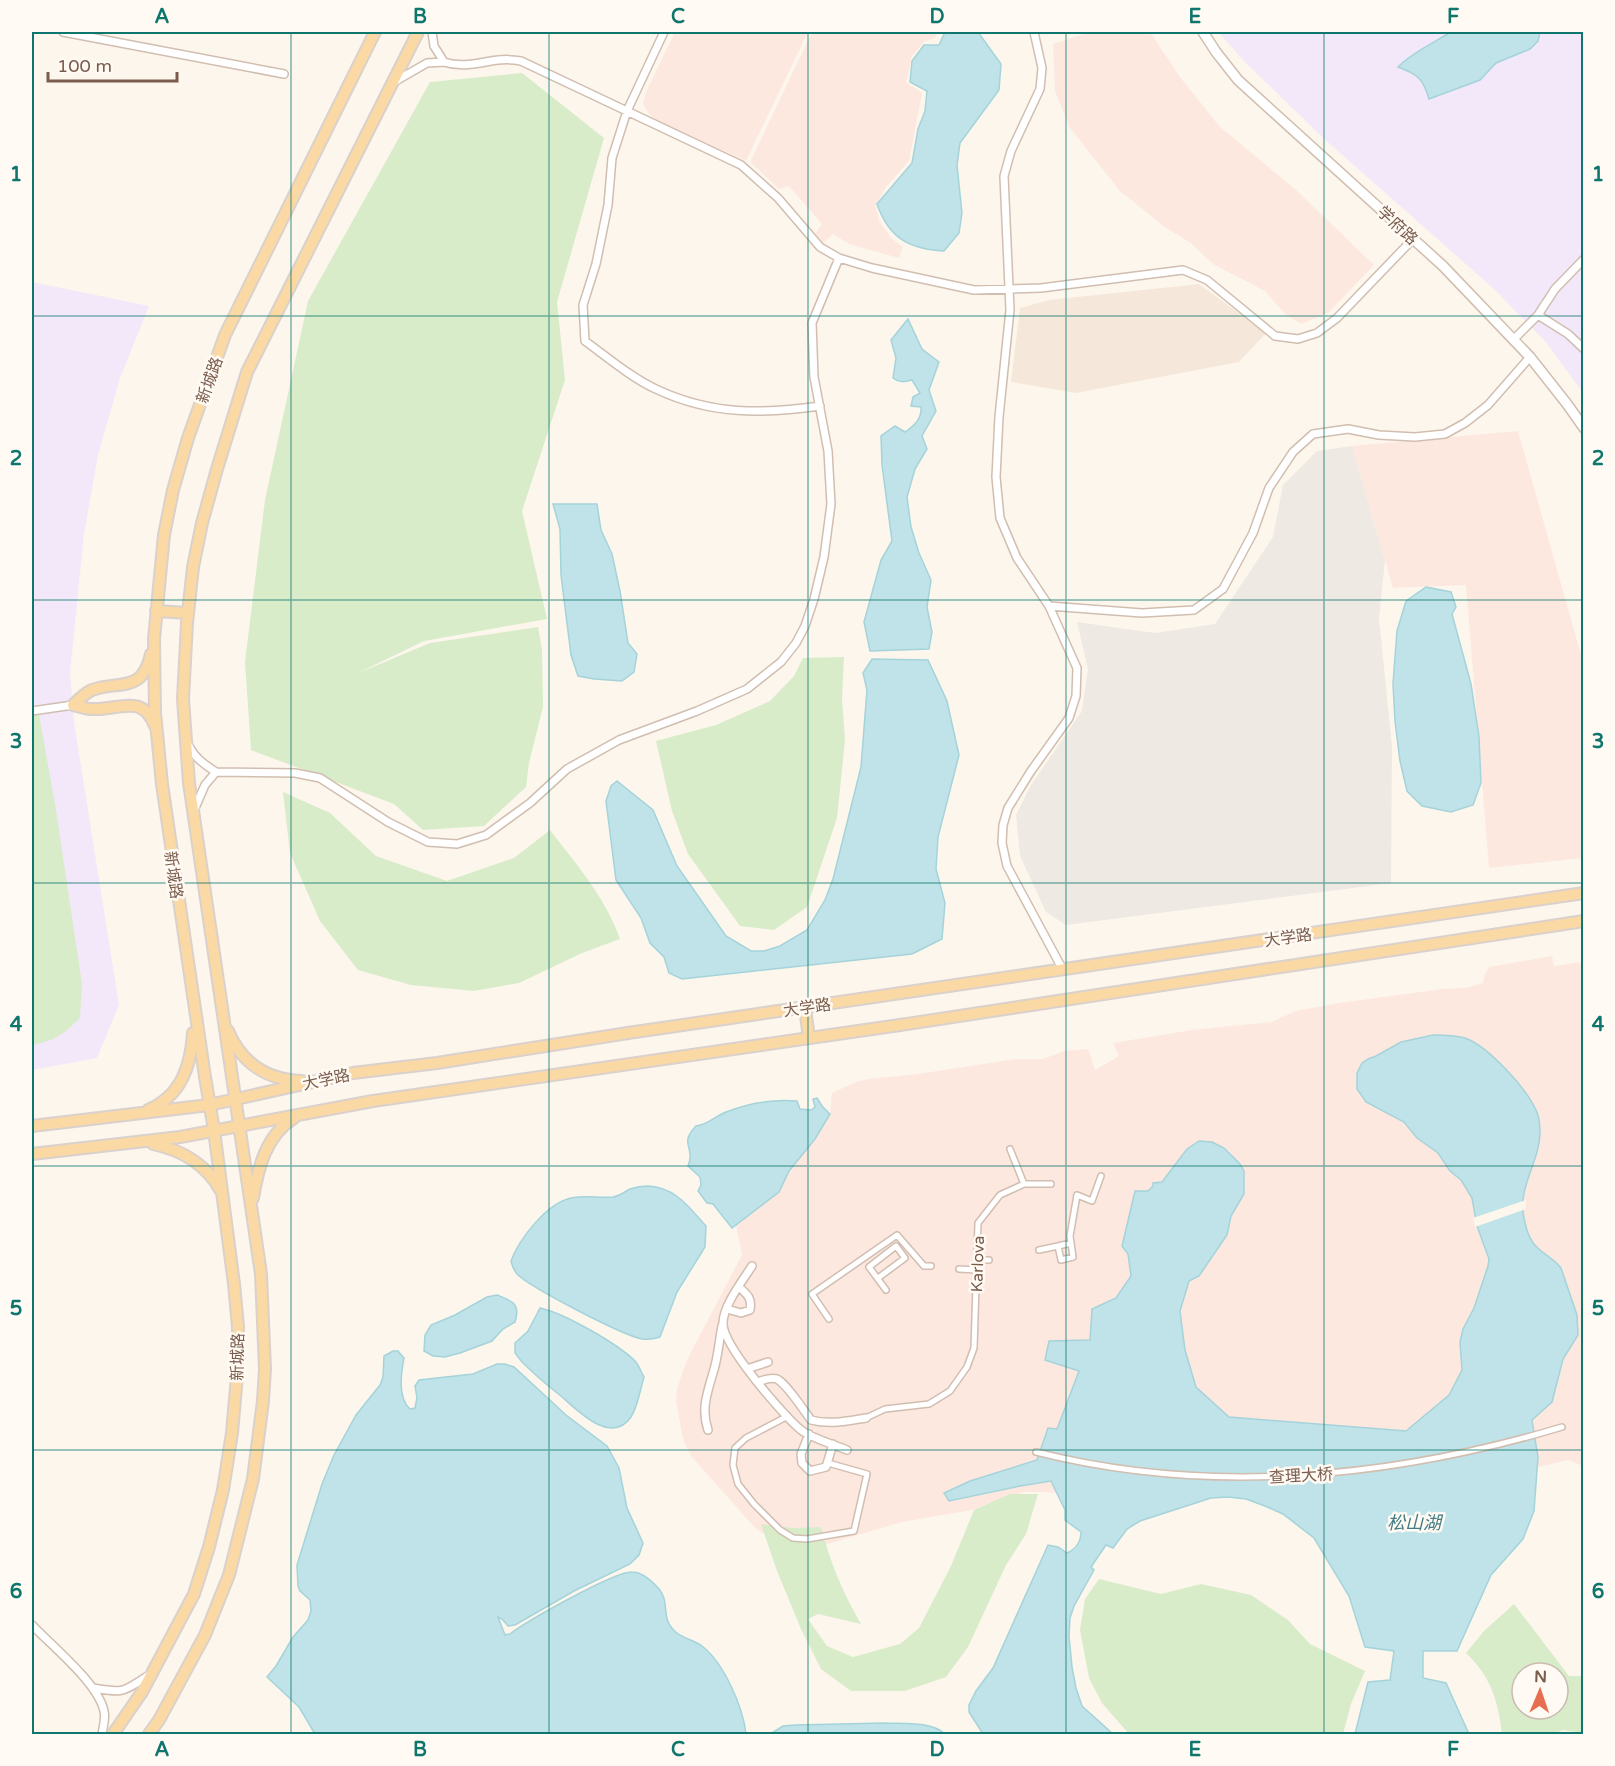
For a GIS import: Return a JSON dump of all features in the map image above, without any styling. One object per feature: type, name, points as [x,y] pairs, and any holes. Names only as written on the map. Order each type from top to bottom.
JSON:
[{"type":"main road","name":"新城路","points":[[113,1734],[142,1692],[194,1593],[209,1547],[223,1490],[232,1433],[237,1376],[238,1327],[234,1284],[214,1130],[162,784],[157,730],[153,676],[154,639],[164,535],[172,490],[225,335],[375,32]]},
{"type":"main road","name":"新城路","points":[[149,1734],[205,1635],[229,1575],[253,1479],[265,1370],[261,1274],[193,816],[185,739],[183,688],[193,567],[202,523],[247,372],[418,32]]},
{"type":"main road","points":[[156,611],[188,614]]},
{"type":"main road","points":[[73,705],[91,691],[129,684],[139,679],[150,659],[154,639]]},
{"type":"main road","points":[[73,705],[93,709],[134,706],[147,713],[157,730]]},
{"type":"main road","name":"大学路","points":[[32,1126],[209,1105],[353,1073],[437,1063],[1584,893]]},
{"type":"main road","name":"大学路","points":[[32,1154],[180,1137],[373,1101],[1584,921]]},
{"type":"main road","points":[[805,1008],[809,1038]]},
{"type":"main road","points":[[142,1113],[164,1102],[182,1081],[192,1052],[194,1009]]},
{"type":"main road","points":[[223,1013],[234,1043],[254,1068],[284,1079],[321,1080]]},
{"type":"main road","points":[[252,1210],[259,1171],[272,1138],[286,1123],[305,1113]]},
{"type":"main road","points":[[137,1142],[164,1146],[193,1158],[213,1178],[223,1196]]},
{"type":"street","points":[[63,32],[284,74]]},
{"type":"street","points":[[432,32],[434,46],[444,62]]},
{"type":"street","points":[[664,32],[627,111],[612,158],[608,205],[596,264],[583,305],[585,341],[657,390],[711,408],[760,412],[820,406]]},
{"type":"street","points":[[1037,32],[1042,68],[1040,89],[1011,151],[1004,176],[1010,310],[999,417],[996,477],[1000,518],[1017,558],[1049,606],[1077,668],[1076,696],[1069,718],[1008,808],[1003,825],[1002,843],[1007,866],[1063,970]]},
{"type":"street","name":"学府路","points":[[1203,32],[1238,80],[1443,266],[1530,357],[1584,428]]},
{"type":"street","points":[[392,83],[427,63],[444,62],[458,66],[508,58],[521,61],[741,165],[778,198],[819,247],[839,258],[872,268],[974,290],[1008,290],[1078,284],[1183,270],[1207,280],[1275,336],[1298,339],[1317,333],[1337,318],[1413,239]]},
{"type":"street","points":[[185,739],[193,754],[216,772],[295,773],[320,778],[388,822],[428,842],[457,844],[486,835],[530,803],[567,769],[619,740],[697,711],[747,689],[781,662],[796,643],[805,626],[814,599],[824,557],[831,504],[828,451],[814,377],[812,323],[839,258]]},
{"type":"street","points":[[1513,340],[1538,315],[1555,289],[1584,259]]},
{"type":"street","points":[[1538,315],[1568,334],[1584,349]]},
{"type":"street","points":[[1049,606],[1142,613],[1194,610],[1223,589],[1253,533],[1269,488],[1293,452],[1312,434],[1348,429],[1379,435],[1415,437],[1445,434],[1466,423],[1488,405],[1530,357]]},
{"type":"street","points":[[32,711],[73,705]]},
{"type":"street","points":[[193,816],[198,798],[216,772]]},
{"type":"street","points":[[1010,1149],[1024,1184],[1051,1184]]},
{"type":"street","points":[[1058,1246],[1061,1260],[1073,1257],[1070,1236],[1077,1195],[1092,1201],[1101,1176]]},
{"type":"street","name":"Karlova","points":[[866,1418],[885,1409],[929,1404],[950,1391],[967,1367],[974,1348],[978,1223],[1000,1195],[1024,1184]]},
{"type":"street","points":[[829,1319],[812,1294],[897,1235],[924,1266],[931,1266]]},
{"type":"street","points":[[1040,1250],[1071,1243]]},
{"type":"street","points":[[878,1278],[905,1258],[896,1246],[869,1267],[886,1290]]},
{"type":"street","points":[[903,1255],[911,1249]]},
{"type":"street","points":[[977,1260],[990,1260]]},
{"type":"street","points":[[708,1430],[705,1421],[705,1398],[713,1373],[723,1323],[727,1309],[752,1266]]},
{"type":"street","points":[[959,1269],[977,1270]]},
{"type":"street","points":[[727,1309],[741,1313],[750,1310],[752,1302],[739,1287]]},
{"type":"street","points":[[723,1323],[731,1348],[802,1431],[847,1450]]},
{"type":"street","points":[[747,1369],[768,1362]]},
{"type":"street","points":[[758,1382],[766,1378],[777,1379],[811,1420],[838,1423],[866,1418]]},
{"type":"street","points":[[788,1416],[746,1438],[735,1448],[733,1465],[738,1484],[754,1504],[780,1530],[793,1538],[807,1539],[854,1531],[867,1474],[828,1463]]},
{"type":"street","name":"查理大桥","points":[[1036,1452],[1070,1461],[1154,1473],[1254,1477],[1312,1476],[1362,1471],[1450,1456],[1562,1427]]},
{"type":"street","points":[[809,1434],[801,1454],[802,1464],[810,1471],[826,1467],[833,1444]]},
{"type":"street","points":[[32,1625],[93,1688],[104,1708],[105,1719],[102,1734]]},
{"type":"street","points":[[93,1688],[122,1691],[153,1672]]},
{"type":"shaded area","points":[[675,32],[808,32],[746,161],[654,119],[647,111],[643,103],[647,90]]},
{"type":"shaded area","points":[[812,32],[937,32],[935,38],[925,41],[912,56],[906,82],[922,93],[909,161],[886,187],[876,205],[879,221],[891,238],[903,247],[899,258],[849,244],[833,234],[822,242],[815,234],[822,224],[789,186],[779,189],[750,162]]},
{"type":"shaded area","points":[[1090,32],[1150,32],[1180,77],[1220,127],[1296,190],[1374,265],[1328,313],[1301,324],[1285,314],[1265,291],[1213,264],[1191,243],[1166,228],[1120,191],[1070,128],[1055,91],[1053,44]]},
{"type":"shaded area","points":[[1218,32],[1583,32],[1583,393],[1545,341],[1493,288],[1322,137],[1246,63]]},
{"type":"shaded area","points":[[32,282],[149,306],[120,378],[98,455],[84,534],[70,674],[74,722],[119,1005],[97,1058],[32,1070]]},
{"type":"shaded area","points":[[1199,284],[1266,333],[1239,362],[1076,393],[1011,382],[1020,308],[1049,300]]},
{"type":"shaded area","points":[[1518,431],[1583,662],[1583,858],[1489,868],[1466,585],[1393,588],[1352,446]]},
{"type":"shaded area","points":[[1352,446],[1385,561],[1379,618],[1392,747],[1391,883],[1066,925],[1046,912],[1020,856],[1016,815],[1031,785],[1082,711],[1088,669],[1077,622],[1155,633],[1215,624],[1273,537],[1283,485],[1317,451]]},
{"type":"shaded area","points":[[1552,956],[1554,966],[1583,962],[1583,1466],[1568,1460],[1373,1506],[1183,1493],[1127,1500],[1024,1492],[972,1510],[902,1522],[807,1550],[777,1542],[756,1529],[692,1457],[684,1442],[676,1401],[677,1390],[689,1356],[742,1255],[736,1225],[779,1192],[789,1171],[830,1114],[832,1093],[868,1079],[1016,1059],[1043,1059],[1064,1051],[1088,1049],[1095,1070],[1119,1056],[1113,1043],[1192,1030],[1272,1022],[1295,1011],[1339,1003],[1465,988],[1483,983],[1489,967]]},
{"type":"green space","points":[[522,73],[604,138],[557,302],[565,380],[522,511],[547,619],[424,641],[356,674],[430,643],[538,627],[542,649],[543,707],[529,763],[526,787],[484,826],[423,830],[394,804],[251,750],[245,662],[265,500],[308,301],[430,82]]},
{"type":"green space","points":[[844,657],[842,699],[845,740],[837,818],[807,907],[774,930],[740,926],[688,854],[672,811],[656,741],[716,725],[770,701],[794,676],[803,658]]},
{"type":"green space","points":[[32,714],[39,714],[82,984],[80,1018],[59,1036],[32,1045]]},
{"type":"green space","points":[[283,792],[330,813],[376,856],[447,881],[514,858],[550,830],[599,895],[620,939],[582,953],[519,983],[474,991],[411,985],[358,970],[320,921],[290,853]]},
{"type":"green space","points":[[1010,1494],[1038,1494],[1026,1534],[1006,1565],[968,1647],[946,1677],[905,1691],[851,1691],[821,1669],[801,1629],[777,1571],[761,1524],[793,1528],[821,1527],[838,1577],[861,1624],[818,1614],[808,1619],[827,1646],[853,1657],[900,1644],[919,1628],[951,1566],[974,1510]]},
{"type":"green space","points":[[1099,1579],[1161,1594],[1201,1584],[1251,1595],[1288,1620],[1310,1644],[1365,1671],[1351,1704],[1343,1734],[1129,1734],[1102,1703],[1089,1678],[1080,1630],[1085,1599]]},
{"type":"green space","points":[[1514,1604],[1558,1661],[1510,1661],[1510,1721],[1570,1721],[1570,1676],[1583,1676],[1583,1733],[1563,1730],[1553,1734],[1502,1734],[1492,1690],[1482,1671],[1466,1653],[1484,1631]]},
{"type":"water","points":[[945,32],[978,32],[1001,64],[999,90],[960,143],[957,165],[962,213],[959,233],[944,251],[921,248],[902,240],[888,226],[877,204],[912,163],[918,129],[925,111],[927,91],[910,82],[912,61],[924,45],[939,45]]},
{"type":"water","points":[[1451,32],[1540,32],[1538,41],[1530,49],[1496,63],[1480,80],[1429,99],[1418,78],[1398,67],[1416,52]]},
{"type":"water","points":[[908,319],[922,349],[939,362],[929,390],[936,411],[922,436],[927,449],[915,469],[907,497],[911,527],[931,580],[927,607],[932,632],[929,649],[870,651],[864,622],[881,560],[892,541],[882,465],[881,436],[895,426],[905,432],[917,422],[921,411],[921,407],[911,406],[913,397],[920,393],[912,380],[902,382],[893,378],[896,358],[891,340]]},
{"type":"water","points":[[553,504],[597,504],[601,530],[612,554],[628,643],[637,654],[634,672],[622,681],[578,676],[571,655],[561,575],[560,529]]},
{"type":"water","points":[[1426,587],[1451,592],[1456,607],[1452,614],[1471,684],[1479,737],[1481,783],[1473,805],[1451,812],[1422,806],[1407,791],[1400,761],[1395,721],[1393,684],[1397,631],[1406,601]]},
{"type":"water","points":[[872,659],[928,660],[947,701],[959,755],[938,837],[936,869],[945,903],[942,939],[912,954],[682,979],[669,973],[664,957],[650,943],[641,918],[616,880],[606,801],[611,786],[617,781],[653,810],[677,866],[726,936],[751,951],[764,951],[780,946],[807,930],[825,900],[833,879],[861,767],[867,690],[863,673]]},
{"type":"water","name":"松山湖","points":[[1433,1035],[1465,1038],[1474,1042],[1495,1058],[1524,1091],[1536,1110],[1540,1126],[1539,1143],[1526,1185],[1524,1218],[1531,1240],[1561,1268],[1577,1315],[1578,1335],[1563,1359],[1552,1402],[1532,1420],[1538,1457],[1534,1511],[1523,1539],[1491,1575],[1457,1651],[1423,1651],[1423,1678],[1446,1683],[1469,1734],[1355,1734],[1368,1682],[1390,1680],[1394,1651],[1365,1647],[1349,1596],[1314,1538],[1283,1514],[1246,1499],[1228,1497],[1211,1498],[1140,1521],[1127,1529],[1113,1548],[1106,1545],[1091,1567],[1094,1570],[1070,1618],[1072,1667],[1082,1706],[1113,1734],[983,1734],[969,1712],[969,1705],[993,1668],[1048,1545],[1058,1547],[1067,1553],[1077,1544],[1081,1532],[1065,1520],[1065,1510],[1051,1481],[949,1501],[944,1493],[970,1481],[1037,1460],[1048,1428],[1057,1429],[1079,1371],[1045,1360],[1049,1341],[1090,1340],[1092,1309],[1116,1298],[1131,1276],[1128,1254],[1122,1246],[1135,1191],[1148,1191],[1153,1183],[1162,1182],[1187,1149],[1199,1141],[1212,1142],[1224,1148],[1244,1171],[1244,1194],[1231,1216],[1227,1235],[1199,1276],[1189,1281],[1180,1311],[1185,1350],[1196,1387],[1229,1417],[1406,1431],[1449,1395],[1462,1370],[1460,1342],[1463,1329],[1474,1308],[1489,1259],[1477,1226],[1472,1198],[1461,1180],[1450,1171],[1438,1153],[1417,1138],[1404,1122],[1366,1102],[1357,1089],[1357,1073],[1362,1063],[1401,1042]]},
{"type":"water","points":[[817,1098],[830,1114],[815,1139],[789,1171],[779,1192],[732,1228],[713,1204],[707,1203],[698,1191],[701,1185],[700,1177],[688,1166],[690,1154],[688,1137],[691,1132],[696,1126],[743,1106],[770,1101],[797,1101],[800,1109],[811,1110],[815,1107],[813,1099]]},
{"type":"water","points":[[658,1187],[674,1194],[706,1226],[705,1247],[677,1292],[660,1337],[642,1339],[631,1336],[540,1290],[515,1271],[511,1261],[520,1243],[544,1214],[562,1201],[582,1197],[613,1197],[630,1189]]},
{"type":"water","points":[[497,1295],[514,1304],[517,1316],[515,1322],[503,1329],[492,1341],[445,1357],[433,1356],[424,1351],[425,1335],[431,1325],[487,1297]]},
{"type":"water","points":[[540,1308],[563,1316],[590,1330],[616,1346],[636,1363],[644,1377],[633,1413],[623,1425],[614,1428],[594,1423],[536,1375],[515,1353],[515,1343],[528,1331]]},
{"type":"water","points":[[398,1351],[404,1358],[401,1378],[402,1392],[410,1409],[415,1408],[417,1398],[415,1386],[419,1380],[473,1374],[497,1364],[505,1364],[514,1367],[566,1415],[607,1446],[619,1468],[627,1508],[643,1543],[639,1555],[630,1564],[574,1591],[515,1625],[508,1626],[498,1617],[505,1635],[608,1579],[632,1572],[644,1575],[662,1594],[668,1622],[672,1628],[680,1635],[702,1646],[718,1663],[737,1699],[746,1734],[315,1734],[299,1707],[267,1677],[293,1637],[308,1620],[311,1611],[310,1600],[298,1586],[297,1565],[322,1484],[334,1455],[356,1415],[380,1385],[383,1377],[384,1356]]},
{"type":"water","points":[[884,1723],[925,1725],[945,1734],[770,1734],[783,1726]]},
{"type":"pier","points":[[1526,1200],[1526,1209],[1475,1227],[1473,1218]]}]
